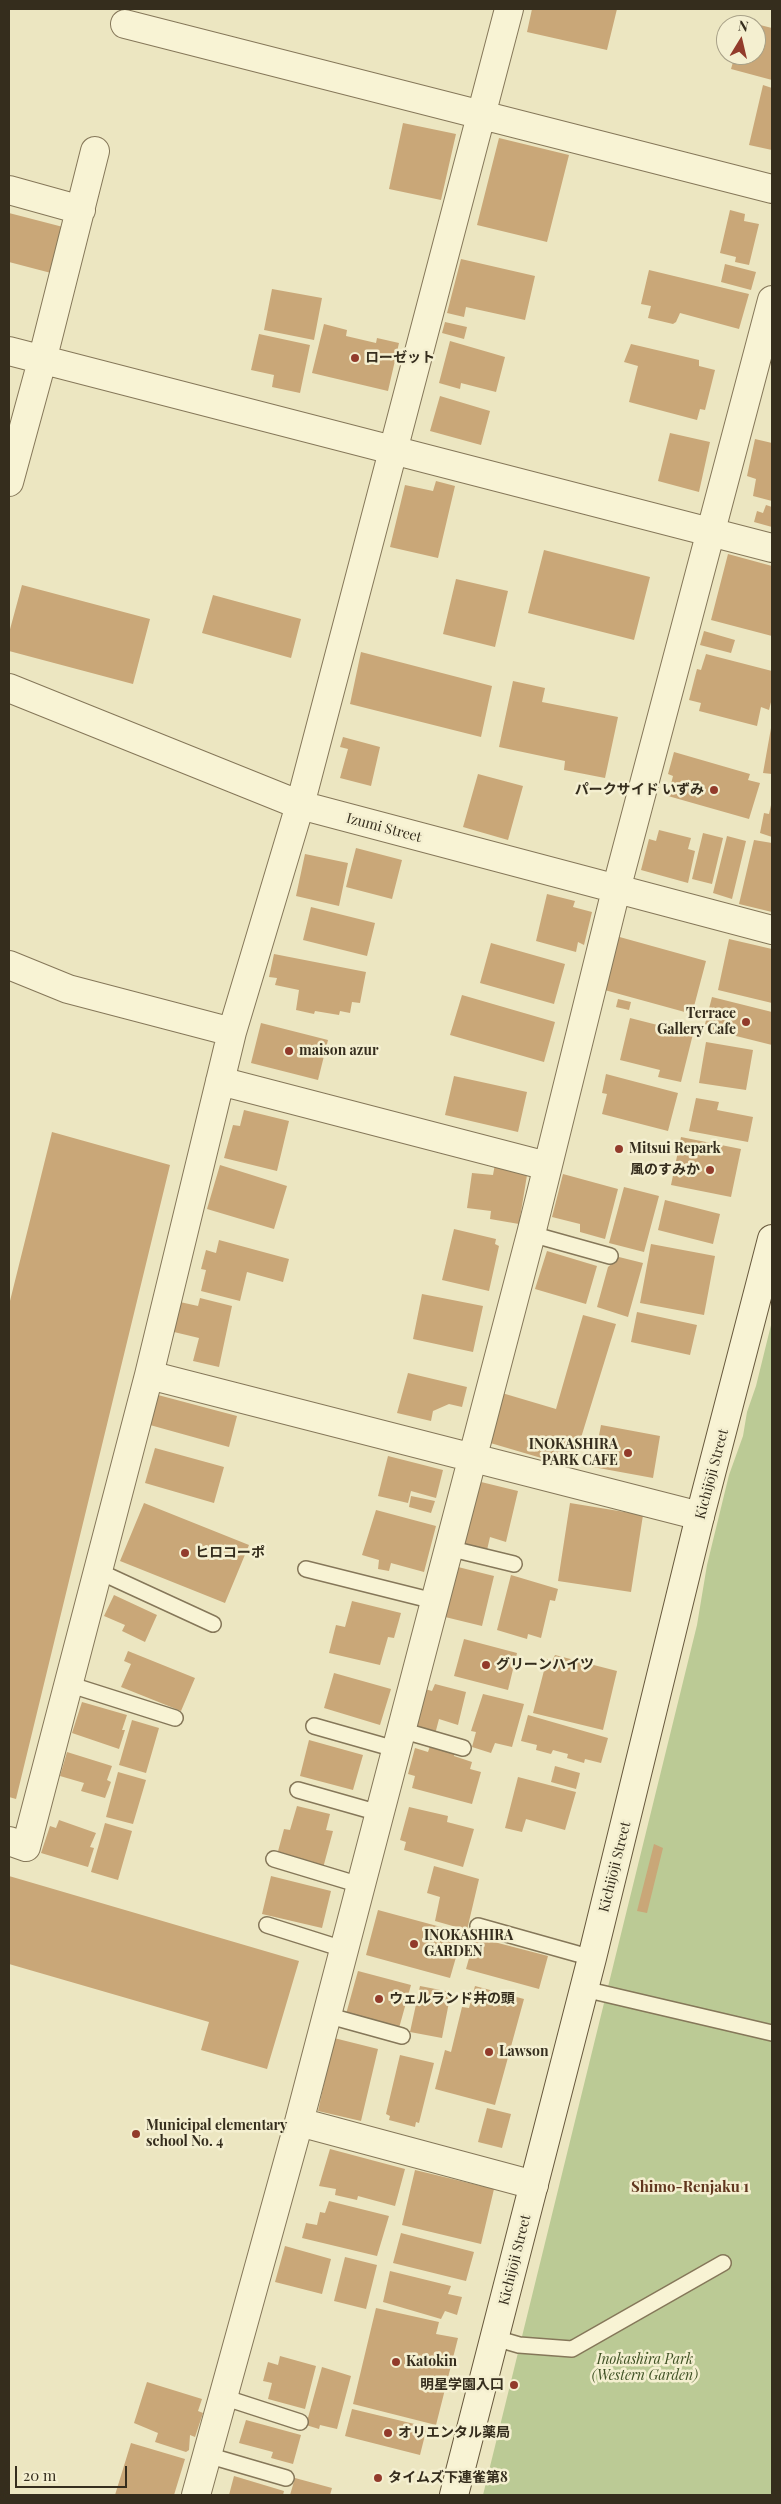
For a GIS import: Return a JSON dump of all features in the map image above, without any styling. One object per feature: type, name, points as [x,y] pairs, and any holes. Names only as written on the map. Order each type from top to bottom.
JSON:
[{"type":"street","points":[[9,1841],[26,1847],[149,1375],[232,1032],[300,805],[509,9]]},
{"type":"street","points":[[125,24],[772,189]]},
{"type":"street","points":[[9,482],[42,361],[95,151]]},
{"type":"street","points":[[9,190],[81,210]]},
{"type":"street","points":[[196,2495],[299,2122],[470,1458],[531,1234],[616,890],[772,300]]},
{"type":"street","points":[[9,352],[772,548]]},
{"type":"street","name":"Izumi Street","points":[[9,688],[300,805],[772,930]]},
{"type":"street","points":[[9,965],[68,989],[232,1032]]},
{"type":"street","points":[[220,1082],[547,1166]]},
{"type":"street","name":"Kichijōji Street","points":[[454,2495],[592,1958],[700,1516],[772,1239]]},
{"type":"street","points":[[149,1375],[700,1516]]},
{"type":"street","points":[[299,2122],[534,2185]]},
{"type":"lane","points":[[531,1234],[610,1256]]},
{"type":"lane","points":[[448,1548],[514,1564]]},
{"type":"lane","points":[[306,1569],[434,1601]]},
{"type":"lane","points":[[98,1571],[213,1624]]},
{"type":"lane","points":[[68,1684],[175,1718]]},
{"type":"lane","points":[[314,1726],[398,1740],[463,1748]]},
{"type":"lane","points":[[298,1790],[379,1813]]},
{"type":"lane","points":[[274,1860],[360,1885]]},
{"type":"lane","points":[[267,1925],[343,1949]]},
{"type":"lane","points":[[478,1926],[592,1958]]},
{"type":"lane","points":[[584,1989],[772,2033]]},
{"type":"lane","points":[[326,2015],[402,2036]]},
{"type":"lane","points":[[495,2338],[519,2345],[572,2349],[723,2263]]},
{"type":"lane","points":[[223,2397],[300,2422]]},
{"type":"lane","points":[[207,2455],[286,2478]]},
{"type":"green space","name":"Inokashira Park (Western Garden)","points":[[772,1321],[772,2495],[483,2495],[697,1625],[707,1565],[729,1475],[743,1436],[747,1412],[756,1386]]},
{"type":"building","points":[[532,9],[617,9],[607,50],[527,32]]},
{"type":"building","points":[[766,26],[772,28],[772,80],[731,69],[732,65],[766,65]]},
{"type":"building","points":[[763,85],[772,88],[772,150],[749,145]]},
{"type":"building","points":[[403,123],[456,134],[441,200],[389,189]]},
{"type":"building","points":[[499,138],[569,155],[547,242],[477,225]]},
{"type":"building","points":[[730,210],[745,214],[744,221],[759,224],[749,265],[735,262],[736,257],[720,253]]},
{"type":"building","points":[[9,213],[63,227],[51,273],[9,262]]},
{"type":"building","points":[[461,259],[535,276],[525,320],[466,307],[464,317],[447,313]]},
{"type":"building","points":[[725,264],[756,272],[751,290],[721,282]]},
{"type":"building","points":[[649,270],[749,294],[739,329],[680,313],[673,324],[648,318],[651,306],[641,304]]},
{"type":"building","points":[[272,289],[322,298],[314,340],[264,330]]},
{"type":"building","points":[[445,322],[467,327],[464,339],[442,333]]},
{"type":"building","name":"ローゼット","points":[[324,324],[347,330],[346,336],[376,343],[377,338],[399,343],[388,391],[312,373]]},
{"type":"building","points":[[259,334],[310,345],[300,393],[272,387],[274,375],[251,370]]},
{"type":"building","points":[[450,341],[505,357],[496,392],[461,383],[460,389],[439,383]]},
{"type":"building","points":[[631,344],[699,360],[699,366],[715,370],[705,410],[700,409],[697,420],[629,402],[638,366],[624,362]]},
{"type":"building","points":[[440,396],[490,411],[481,445],[430,431]]},
{"type":"building","points":[[670,433],[710,442],[699,492],[658,481]]},
{"type":"building","points":[[755,439],[772,443],[772,501],[753,496],[756,479],[747,476]]},
{"type":"building","points":[[436,481],[455,486],[438,558],[390,547],[405,485],[433,491]]},
{"type":"building","points":[[766,505],[772,507],[772,527],[754,522],[757,511],[763,513]]},
{"type":"building","points":[[544,550],[650,577],[634,640],[528,613]]},
{"type":"building","points":[[728,554],[772,566],[772,636],[711,620]]},
{"type":"building","points":[[456,579],[508,591],[495,647],[443,634]]},
{"type":"building","points":[[22,585],[150,619],[133,684],[9,651],[9,633]]},
{"type":"building","points":[[213,595],[301,619],[291,658],[202,633]]},
{"type":"building","points":[[704,631],[735,640],[731,653],[700,645]]},
{"type":"building","points":[[361,652],[492,686],[481,737],[350,704]]},
{"type":"building","points":[[706,654],[772,671],[772,698],[769,710],[761,707],[757,726],[699,711],[701,703],[689,700],[697,669],[701,670]]},
{"type":"building","points":[[513,681],[545,688],[542,702],[618,717],[605,778],[564,770],[565,761],[499,747]]},
{"type":"building","points":[[772,728],[772,774],[763,773]]},
{"type":"building","points":[[343,737],[380,747],[371,786],[340,778],[348,749],[340,747]]},
{"type":"building","name":"パークサイド いずみ","points":[[674,752],[750,774],[748,780],[760,783],[749,819],[668,796],[673,776],[668,774]]},
{"type":"building","points":[[478,774],[523,786],[508,840],[463,827]]},
{"type":"building","points":[[771,805],[772,837],[760,833],[764,813],[769,814]]},
{"type":"building","points":[[659,830],[691,838],[688,849],[695,851],[688,883],[641,870],[649,839],[656,841]]},
{"type":"building","points":[[703,833],[723,838],[712,884],[692,879]]},
{"type":"building","points":[[727,836],[746,841],[732,899],[713,893]]},
{"type":"building","points":[[754,840],[772,843],[772,912],[739,904]]},
{"type":"building","points":[[356,848],[402,860],[392,899],[346,887]]},
{"type":"building","points":[[305,854],[348,863],[339,906],[296,896]]},
{"type":"building","points":[[547,894],[575,901],[573,907],[592,912],[584,945],[578,942],[576,952],[536,941]]},
{"type":"building","points":[[311,907],[375,923],[367,956],[303,940]]},
{"type":"building","points":[[616,936],[706,961],[692,1014],[601,989]]},
{"type":"building","points":[[729,939],[772,949],[772,1003],[718,990]]},
{"type":"building","points":[[491,943],[565,964],[554,1004],[480,983]]},
{"type":"building","points":[[274,954],[366,972],[360,1003],[352,1002],[350,1013],[340,1011],[339,1015],[315,1011],[314,1014],[296,1010],[299,990],[275,985],[277,978],[269,977]]},
{"type":"building","points":[[462,995],[555,1022],[544,1062],[450,1035]]},
{"type":"building","points":[[712,997],[772,1012],[772,1045],[704,1028]]},
{"type":"building","points":[[618,999],[631,1002],[629,1010],[616,1007]]},
{"type":"building","points":[[630,1018],[693,1034],[681,1082],[658,1077],[660,1070],[620,1060]]},
{"type":"building","name":"maison azur","points":[[261,1023],[328,1040],[318,1080],[251,1063]]},
{"type":"building","points":[[706,1042],[753,1050],[746,1090],[699,1083]]},
{"type":"building","points":[[606,1074],[678,1093],[668,1131],[602,1114],[607,1094],[602,1093]]},
{"type":"building","points":[[454,1076],[527,1092],[518,1132],[445,1115]]},
{"type":"building","points":[[696,1098],[719,1102],[717,1110],[753,1117],[748,1142],[689,1131]]},
{"type":"building","points":[[244,1110],[289,1121],[277,1171],[224,1158],[233,1125],[240,1126]]},
{"type":"building","points":[[52,1132],[170,1165],[16,1799],[9,1797],[9,1305]]},
{"type":"building","points":[[681,1137],[741,1149],[731,1197],[671,1185]]},
{"type":"building","points":[[495,1164],[528,1169],[519,1224],[490,1219],[491,1211],[467,1208],[472,1173],[493,1175]]},
{"type":"building","points":[[220,1165],[287,1186],[274,1229],[207,1209]]},
{"type":"building","points":[[563,1174],[618,1189],[605,1239],[580,1232],[580,1224],[552,1217]]},
{"type":"building","points":[[624,1187],[659,1196],[644,1252],[609,1243]]},
{"type":"building","points":[[665,1200],[720,1214],[713,1244],[658,1230]]},
{"type":"building","points":[[454,1229],[496,1239],[495,1244],[499,1246],[489,1291],[442,1280]]},
{"type":"building","points":[[219,1240],[289,1259],[283,1282],[247,1272],[240,1301],[201,1291],[206,1270],[201,1269],[206,1250],[216,1253]]},
{"type":"building","points":[[651,1244],[715,1256],[704,1315],[640,1303]]},
{"type":"building","points":[[547,1251],[597,1266],[586,1304],[535,1289]]},
{"type":"building","points":[[619,1257],[643,1263],[628,1317],[597,1307],[608,1267]]},
{"type":"building","points":[[422,1294],[483,1306],[473,1352],[413,1339]]},
{"type":"building","points":[[200,1298],[232,1306],[219,1367],[193,1361],[199,1338],[174,1332],[180,1302],[198,1306]]},
{"type":"building","points":[[637,1312],[697,1325],[690,1355],[631,1342]]},
{"type":"building","points":[[583,1315],[616,1324],[572,1467],[487,1442],[502,1393],[556,1409]]},
{"type":"building","points":[[408,1373],[467,1387],[462,1407],[449,1404],[433,1411],[431,1421],[397,1413]]},
{"type":"building","points":[[158,1395],[237,1416],[229,1447],[150,1425]]},
{"type":"building","points":[[601,1425],[660,1436],[653,1478],[593,1467]]},
{"type":"building","points":[[155,1448],[224,1467],[214,1503],[145,1483]]},
{"type":"building","points":[[388,1456],[443,1470],[436,1498],[411,1491],[408,1503],[378,1496]]},
{"type":"building","points":[[477,1481],[518,1491],[506,1542],[490,1537],[487,1550],[462,1543]]},
{"type":"building","points":[[411,1496],[435,1501],[431,1513],[409,1507]]},
{"type":"building","name":"ヒロコーポ","points":[[144,1503],[249,1545],[225,1603],[120,1561]]},
{"type":"building","points":[[570,1503],[643,1515],[631,1592],[558,1581]]},
{"type":"building","points":[[376,1510],[436,1526],[424,1572],[391,1563],[389,1571],[378,1569],[379,1560],[362,1555]]},
{"type":"building","points":[[454,1566],[494,1576],[482,1626],[441,1616]]},
{"type":"building","points":[[511,1575],[558,1589],[555,1601],[550,1600],[541,1638],[528,1634],[527,1639],[497,1630]]},
{"type":"building","points":[[114,1595],[157,1615],[145,1642],[122,1631],[125,1625],[104,1616]]},
{"type":"building","points":[[352,1601],[401,1613],[394,1638],[388,1637],[380,1665],[329,1653],[336,1625],[345,1627]]},
{"type":"building","name":"グリーンハイツ","points":[[464,1639],[517,1653],[508,1690],[454,1676]]},
{"type":"building","points":[[128,1651],[195,1678],[181,1711],[121,1687],[131,1664],[124,1661]]},
{"type":"building","points":[[555,1655],[617,1671],[603,1730],[533,1713],[547,1659],[552,1661]]},
{"type":"building","points":[[334,1673],[391,1689],[380,1725],[324,1708]]},
{"type":"building","points":[[435,1684],[466,1692],[458,1725],[439,1719],[434,1738],[413,1731],[425,1689],[432,1691]]},
{"type":"building","points":[[483,1694],[524,1704],[512,1747],[495,1743],[491,1753],[472,1747],[476,1732],[471,1731]]},
{"type":"building","points":[[82,1702],[127,1715],[119,1749],[72,1733]]},
{"type":"building","points":[[528,1715],[608,1738],[601,1763],[585,1759],[584,1763],[567,1758],[568,1754],[553,1750],[551,1754],[536,1750],[537,1745],[521,1741]]},
{"type":"building","points":[[132,1720],[159,1728],[146,1773],[119,1765]]},
{"type":"building","points":[[309,1740],[363,1755],[353,1790],[300,1776]]},
{"type":"building","points":[[431,1743],[455,1750],[454,1756],[472,1762],[470,1769],[481,1772],[472,1804],[412,1788],[415,1776],[408,1774],[415,1748],[428,1752]]},
{"type":"building","points":[[67,1752],[112,1766],[107,1780],[111,1782],[105,1798],[81,1791],[84,1783],[60,1776]]},
{"type":"building","points":[[555,1766],[580,1773],[576,1789],[551,1782]]},
{"type":"building","points":[[118,1772],[146,1780],[133,1824],[106,1817]]},
{"type":"building","points":[[518,1777],[576,1792],[565,1830],[526,1819],[522,1832],[505,1828]]},
{"type":"building","points":[[297,1806],[330,1814],[326,1830],[333,1831],[323,1868],[277,1855],[284,1829],[290,1830]]},
{"type":"building","points":[[409,1807],[448,1816],[447,1822],[474,1829],[463,1867],[404,1850],[406,1842],[400,1840]]},
{"type":"building","points":[[59,1820],[96,1833],[90,1847],[94,1848],[88,1867],[41,1853],[50,1826],[56,1828]]},
{"type":"building","points":[[105,1823],[132,1831],[118,1880],[91,1872]]},
{"type":"building","points":[[654,1844],[663,1848],[647,1913],[637,1911]]},
{"type":"building","points":[[434,1866],[479,1879],[467,1930],[435,1921],[440,1897],[427,1893]]},
{"type":"building","points":[[9,1876],[299,1961],[267,2069],[201,2050],[209,2022],[9,1964]]},
{"type":"building","points":[[271,1876],[331,1891],[322,1928],[262,1914]]},
{"type":"building","name":"INOKASHIRA GARDEN","points":[[378,1910],[463,1933],[450,1978],[366,1955]]},
{"type":"building","points":[[475,1937],[548,1956],[539,1989],[466,1969]]},
{"type":"building","name":"ウェルランド井の頭","points":[[358,1971],[411,1985],[399,2028],[346,2014]]},
{"type":"building","points":[[420,1986],[451,1992],[442,2038],[410,2032]]},
{"type":"building","points":[[475,1986],[524,1999],[495,2105],[435,2089],[445,2050],[451,2052],[462,2007],[469,2008]]},
{"type":"building","points":[[334,2038],[378,2049],[361,2121],[318,2111]]},
{"type":"building","points":[[400,2055],[434,2063],[419,2123],[416,2122],[415,2127],[389,2120],[390,2116],[386,2114]]},
{"type":"building","points":[[487,2108],[511,2114],[502,2148],[478,2142]]},
{"type":"building","points":[[330,2149],[405,2169],[395,2206],[358,2196],[357,2200],[335,2195],[336,2189],[319,2186]]},
{"type":"building","points":[[415,2170],[494,2189],[481,2244],[402,2225]]},
{"type":"building","points":[[329,2201],[389,2216],[377,2256],[302,2238],[306,2223],[317,2225],[320,2212],[325,2213]]},
{"type":"building","points":[[401,2233],[474,2252],[466,2281],[393,2263]]},
{"type":"building","points":[[285,2246],[331,2259],[322,2294],[275,2282]]},
{"type":"building","points":[[345,2257],[377,2265],[366,2309],[334,2301]]},
{"type":"building","points":[[390,2271],[451,2286],[448,2294],[462,2297],[457,2315],[445,2311],[441,2319],[383,2302]]},
{"type":"building","name":"Katokin","points":[[376,2308],[439,2322],[436,2334],[458,2338],[436,2425],[353,2404]]},
{"type":"building","points":[[280,2356],[316,2366],[305,2409],[268,2399],[272,2383],[263,2381],[268,2362],[278,2365]]},
{"type":"building","points":[[322,2367],[351,2376],[337,2429],[320,2425],[319,2429],[306,2425]]},
{"type":"building","points":[[147,2382],[202,2399],[198,2411],[203,2413],[195,2437],[190,2435],[189,2450],[186,2452],[155,2442],[158,2433],[134,2423]]},
{"type":"building","points":[[352,2409],[427,2427],[420,2455],[345,2436]]},
{"type":"building","points":[[246,2420],[301,2435],[293,2464],[271,2458],[273,2452],[239,2443]]},
{"type":"building","points":[[131,2443],[185,2459],[174,2495],[115,2495]]},
{"type":"building","points":[[234,2476],[284,2491],[283,2495],[229,2495]]},
{"type":"building","points":[[295,2478],[332,2488],[330,2495],[290,2495]]},
{"type":"place","name":"ローゼット","points":[[355,358]]},
{"type":"place","name":"パークサイド いずみ","points":[[714,790]]},
{"type":"place","name":"Terrace Gallery Cafe","points":[[746,1022]]},
{"type":"place","name":"maison azur","points":[[289,1051]]},
{"type":"place","name":"Mitsui Repark","points":[[619,1149]]},
{"type":"place","name":"風のすみか","points":[[710,1170]]},
{"type":"place","name":"INOKASHIRA PARK CAFE","points":[[628,1453]]},
{"type":"place","name":"ヒロコーポ","points":[[185,1553]]},
{"type":"place","name":"グリーンハイツ","points":[[486,1665]]},
{"type":"place","name":"INOKASHIRA GARDEN","points":[[414,1944]]},
{"type":"place","name":"ウェルランド井の頭","points":[[379,1999]]},
{"type":"place","name":"Lawson","points":[[489,2052]]},
{"type":"place","name":"Municipal elementary school No. 4","points":[[136,2134]]},
{"type":"place","name":"Katokin","points":[[396,2362]]},
{"type":"place","name":"明星学園入口","points":[[514,2385]]},
{"type":"place","name":"オリエンタル薬局","points":[[388,2433]]},
{"type":"place","name":"タイムズ下連雀第8","points":[[378,2478]]},
{"type":"district","name":"Shimo-Renjaku 1","points":[[690,2187]]}]
